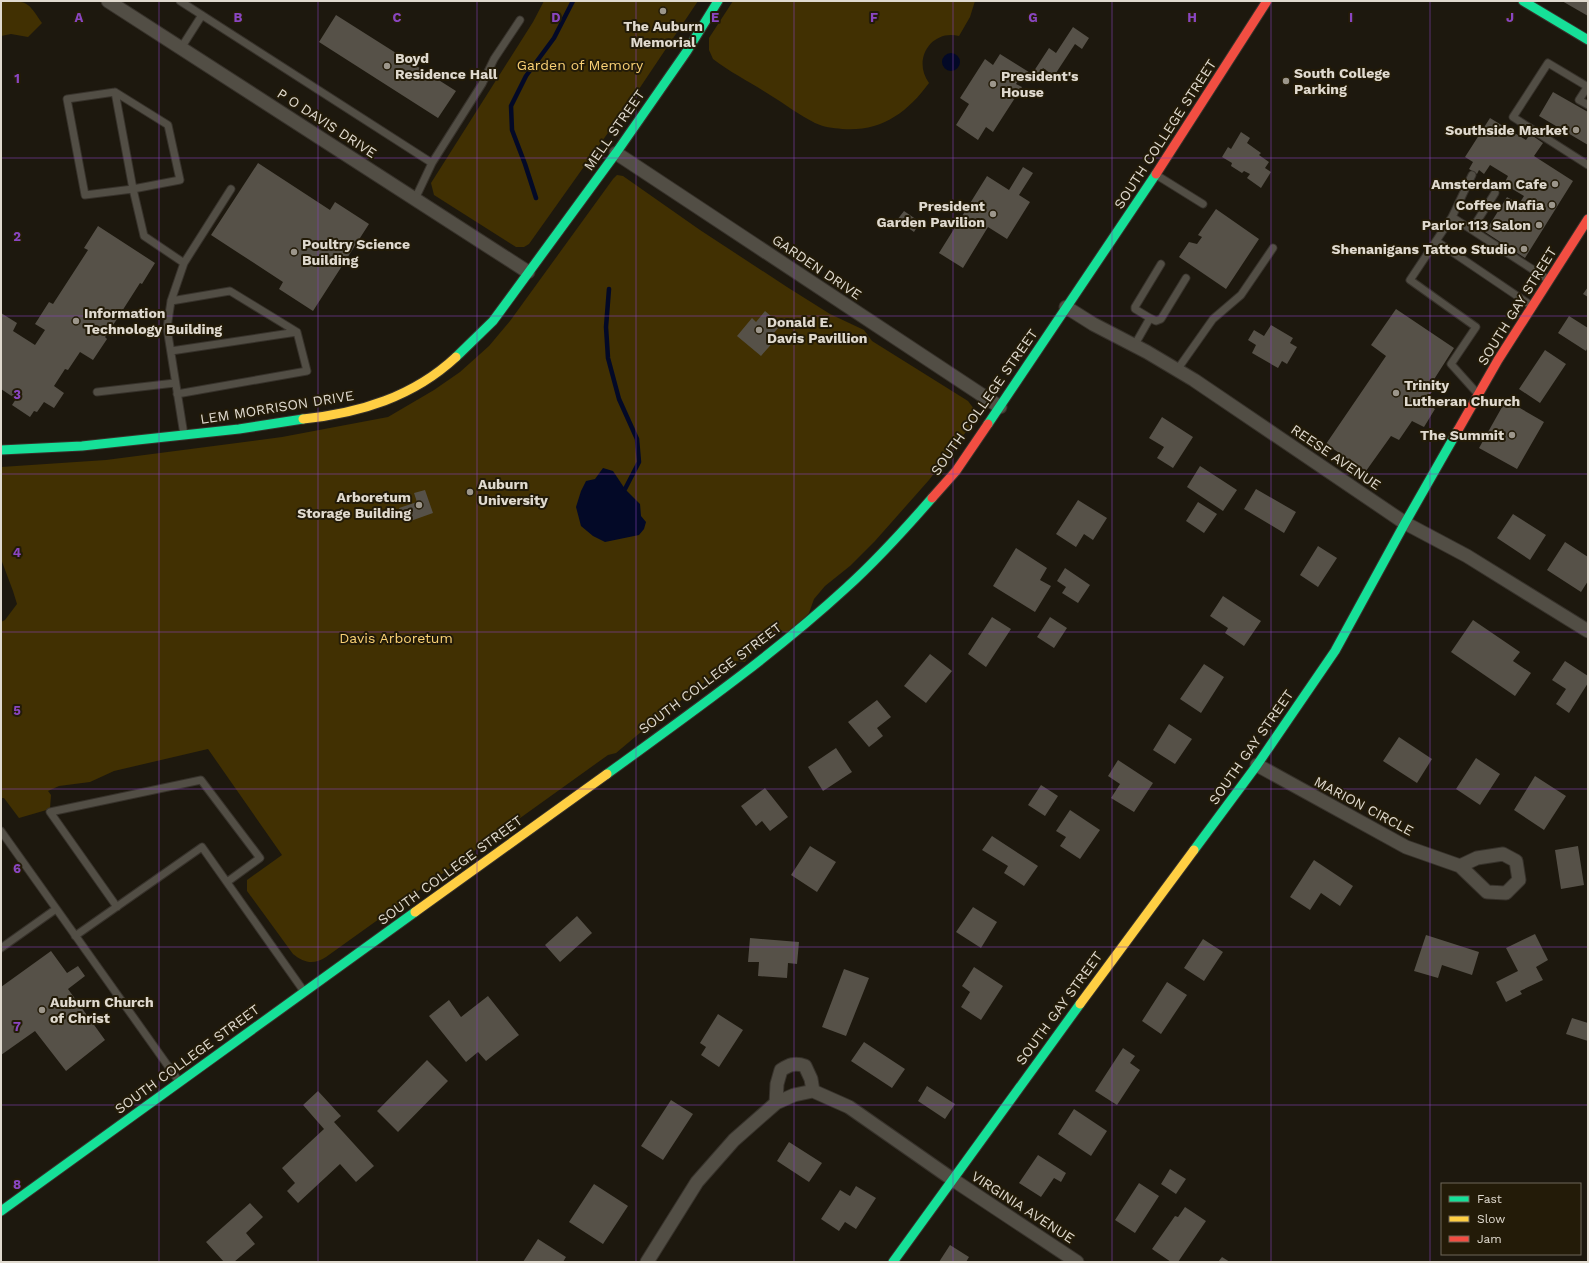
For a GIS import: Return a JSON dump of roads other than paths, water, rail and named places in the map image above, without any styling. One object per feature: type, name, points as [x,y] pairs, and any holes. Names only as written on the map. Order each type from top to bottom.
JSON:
[{"type":"street","name":"P O DAVIS DRIVE","points":[[108,1],[528,272]]},
{"type":"street","name":"MELL STREET","points":[[528,272],[616,153],[687,51],[718,1]]},
{"type":"street","name":"SOUTH COLLEGE STREET","points":[[1,1211],[677,723],[769,653],[846,588],[921,512],[956,471],[1156,175],[1267,1]]},
{"type":"street","points":[[1524,1],[1588,40]]},
{"type":"street","name":"GARDEN DRIVE","points":[[616,153],[1000,407]]},
{"type":"street","name":"SOUTH GAY STREET","points":[[893,1262],[1047,1047],[1256,766],[1335,651],[1405,523],[1498,360],[1588,219]]},
{"type":"street","name":"LEM MORRISON DRIVE","points":[[1,450],[82,446],[239,429],[326,415],[389,400],[415,388],[446,366],[492,321],[528,272]]},
{"type":"street","name":"REESE AVENUE","points":[[1066,307],[1093,324],[1177,370],[1405,523],[1467,556],[1588,631]]},
{"type":"street","name":"MARION CIRCLE","points":[[1256,766],[1406,847],[1460,866]]},
{"type":"street","points":[[646,1262],[697,1182],[734,1140],[776,1103],[794,1095],[813,1091],[811,1079],[805,1066],[799,1063],[790,1065],[781,1070],[777,1084],[776,1103]]},
{"type":"street","name":"VIRGINIA AVENUE","points":[[813,1091],[848,1106],[952,1179],[1077,1262]]},
{"type":"lane","points":[[180,1],[432,163]]},
{"type":"lane","points":[[181,48],[202,15]]},
{"type":"lane","points":[[415,199],[432,163],[482,84],[494,59],[520,20]]},
{"type":"lane","points":[[1588,104],[1579,100],[1588,86],[1548,63],[1513,117],[1588,165]]},
{"type":"lane","points":[[115,92],[133,189],[144,236],[184,262]]},
{"type":"lane","points":[[115,92],[168,125],[180,180],[133,189],[85,195],[67,99],[115,92]]},
{"type":"lane","points":[[1156,175],[1202,204]]},
{"type":"lane","points":[[1472,175],[1452,218],[1410,280],[1476,327],[1451,364],[1478,395]]},
{"type":"lane","points":[[184,435],[167,328],[171,301],[184,262],[231,189]]},
{"type":"lane","points":[[1472,229],[1495,193]]},
{"type":"lane","points":[[1452,218],[1472,229],[1549,280]]},
{"type":"lane","points":[[1436,241],[1532,306]]},
{"type":"lane","points":[[1177,370],[1213,319],[1241,295],[1273,248]]},
{"type":"lane","points":[[1161,264],[1135,307],[1135,309],[1150,318],[1156,321],[1161,319],[1186,278]]},
{"type":"lane","points":[[171,301],[230,291],[297,332],[307,371],[177,394]]},
{"type":"lane","points":[[1134,346],[1150,318]]},
{"type":"lane","points":[[171,351],[297,332]]},
{"type":"lane","points":[[97,392],[175,383]]},
{"type":"lane","points":[[116,907],[50,812],[201,780],[260,858],[227,882]]},
{"type":"lane","points":[[1,831],[179,1082]]},
{"type":"lane","points":[[75,936],[202,847],[305,992]]},
{"type":"lane","points":[[1,948],[56,909]]},
{"type":"water","points":[[947,53],[955,53],[960,58],[958,69],[955,71],[947,71],[942,66],[942,58]]},
{"type":"water","points":[[603,468],[613,471],[625,489],[640,504],[641,516],[646,522],[644,529],[639,535],[605,542],[593,536],[581,526],[576,507],[581,491],[586,481],[595,479]]},
{"type":"waterway","points":[[536,198],[512,130],[511,106],[526,76],[554,38],[573,1]]},
{"type":"waterway","points":[[609,289],[606,327],[608,358],[619,399],[637,439],[639,462],[625,489]]},
{"type":"place","name":"The Auburn Memorial","points":[[663,11]]},
{"type":"place","name":"Boyd Residence Hall","points":[[387,66]]},
{"type":"place","name":"South College Parking","points":[[1286,81]]},
{"type":"place","name":"President's House","points":[[993,84]]},
{"type":"place","name":"Southside Market","points":[[1576,130]]},
{"type":"place","name":"Amsterdam Cafe","points":[[1555,184]]},
{"type":"place","name":"Coffee Mafia","points":[[1552,205]]},
{"type":"place","name":"President Garden Pavilion","points":[[993,214]]},
{"type":"place","name":"Parlor 113 Salon","points":[[1539,225]]},
{"type":"place","name":"Shenanigans Tattoo Studio","points":[[1524,249]]},
{"type":"place","name":"Poultry Science Building","points":[[294,252]]},
{"type":"place","name":"Information Technology Building","points":[[76,321]]},
{"type":"place","name":"Donald E. Davis Pavillion","points":[[759,330]]},
{"type":"place","name":"Trinity Lutheran Church","points":[[1396,393]]},
{"type":"place","name":"The Summit","points":[[1512,435]]},
{"type":"place","name":"Auburn University","points":[[470,492]]},
{"type":"place","name":"Arboretum Storage Building","points":[[419,505]]},
{"type":"place","name":"Auburn Church of Christ","points":[[42,1010]]},
{"type":"park label","name":"Garden of Memory","points":[[580,65]]},
{"type":"park label","name":"Davis Arboretum","points":[[396,638]]}]
